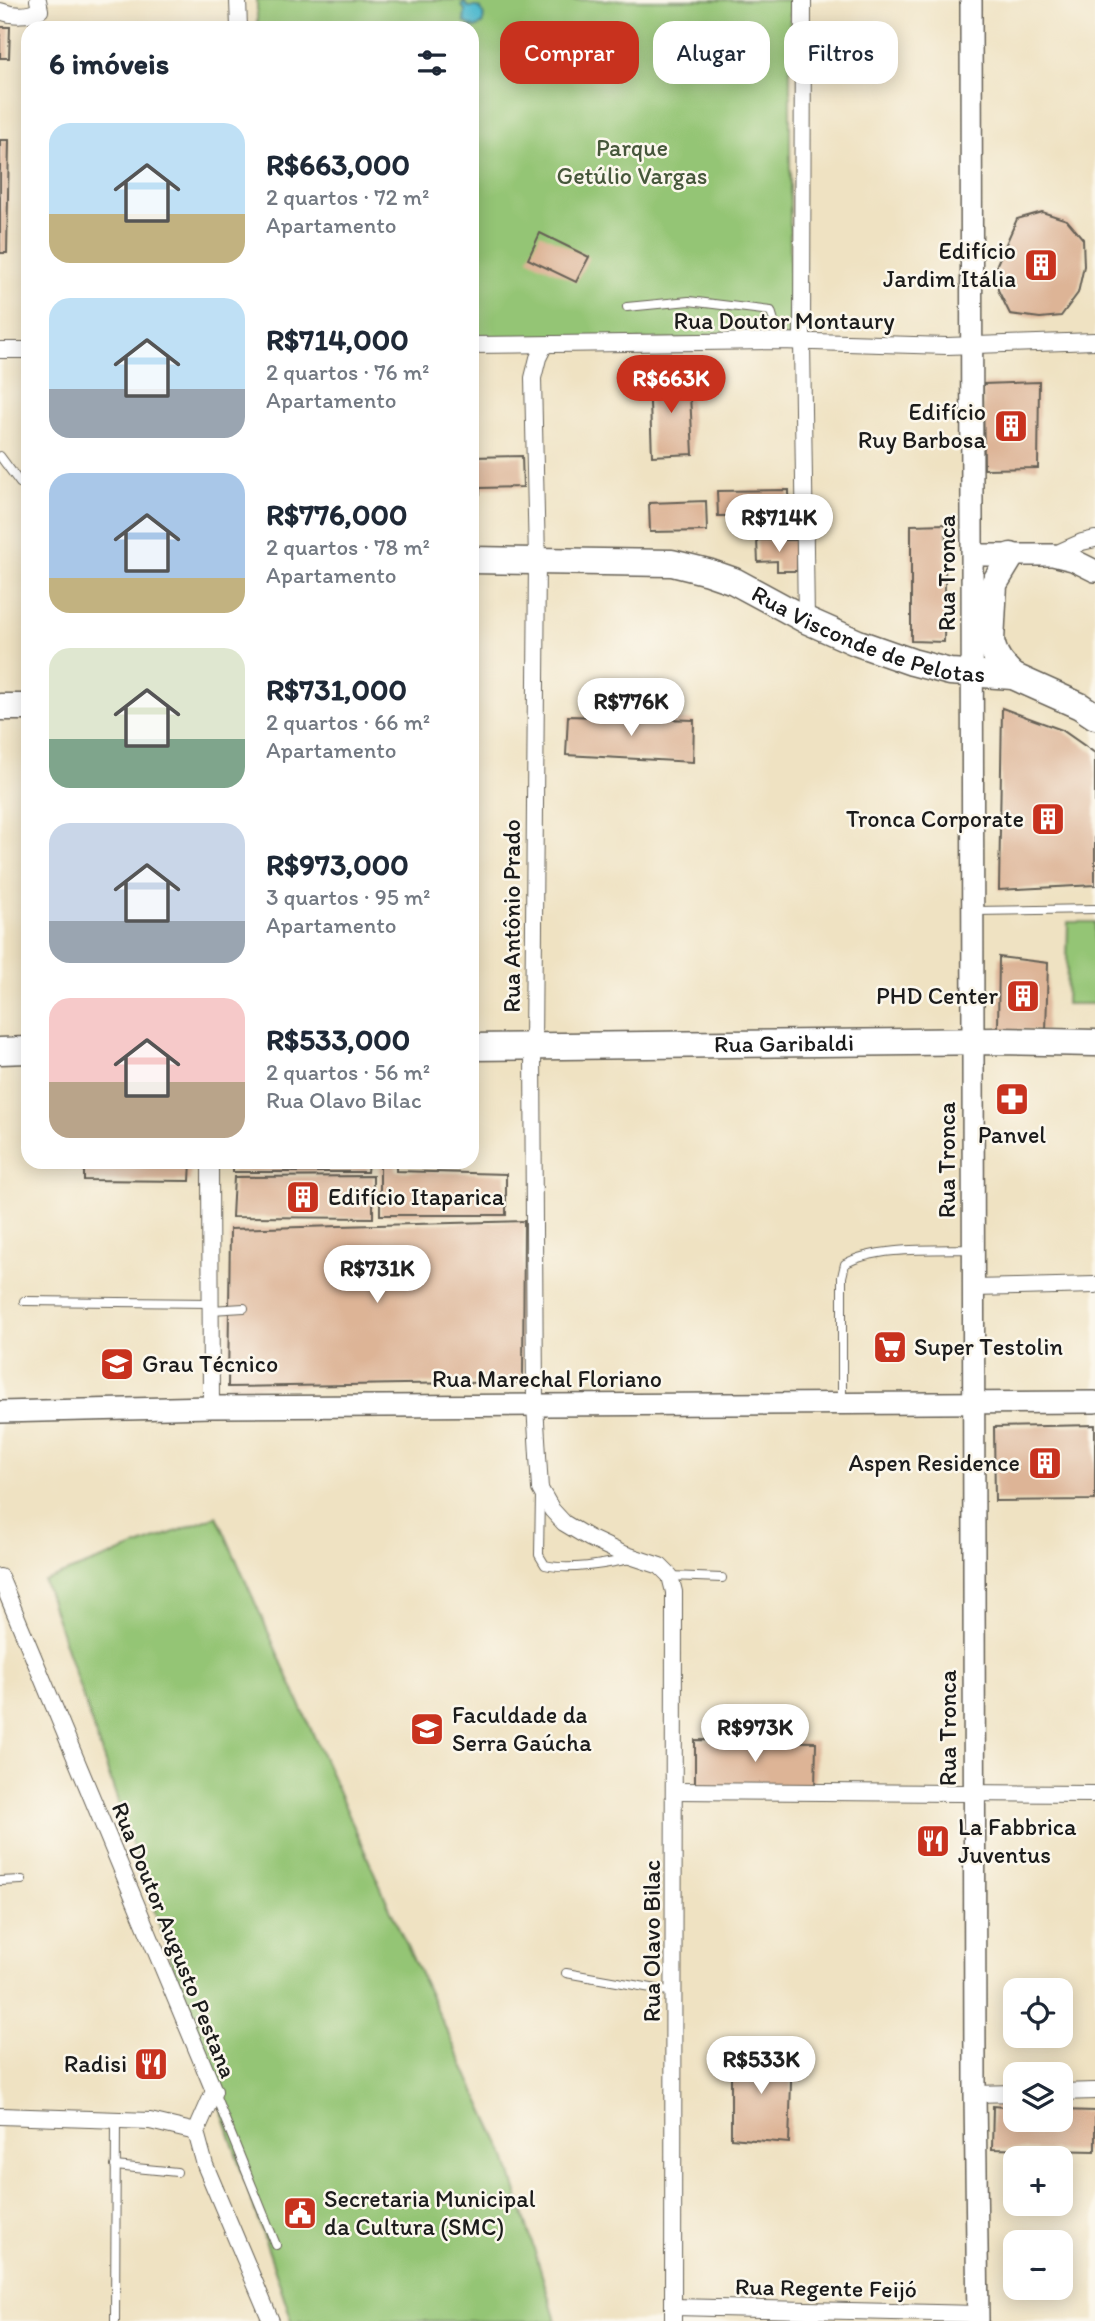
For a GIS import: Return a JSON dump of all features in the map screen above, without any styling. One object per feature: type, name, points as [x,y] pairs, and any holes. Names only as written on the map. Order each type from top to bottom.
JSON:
[{"type":"main road","points":[[1010,556],[994,584],[991,641],[999,661],[1013,676]]},
{"type":"main road","name":"Rua Visconde de Pelotas","points":[[479,560],[671,563],[708,572],[734,581],[806,620],[858,643],[950,672],[1013,676],[1080,706],[1095,716]]},
{"type":"main road","points":[[0,707],[21,707]]},
{"type":"main road","name":"Rua Garibaldi","points":[[479,1047],[1095,1043]]},
{"type":"main road","points":[[0,1051],[21,1050]]},
{"type":"street","points":[[0,11],[32,15],[40,10],[38,0]]},
{"type":"street","points":[[238,0],[239,21]]},
{"type":"street","points":[[803,0],[802,341],[806,620]]},
{"type":"street","name":"Rua Tronca","points":[[971,0],[975,2094],[978,2318]]},
{"type":"street","name":"Rua Doutor Montaury","points":[[479,345],[802,341],[947,346],[1095,341]]},
{"type":"street","name":"Rua Antônio Prado","points":[[544,346],[533,377],[537,560],[533,1048],[535,1405],[540,1489],[552,1510],[564,1523],[589,1538],[665,1571]]},
{"type":"street","points":[[0,350],[21,350]]},
{"type":"street","points":[[1053,555],[1095,539]]},
{"type":"street","points":[[973,555],[1053,555],[1073,560],[1095,571]]},
{"type":"street","points":[[210,1169],[211,1407]]},
{"type":"street","points":[[974,1288],[1095,1284]]},
{"type":"street","name":"Rua Marechal Floriano","points":[[0,1412],[211,1407],[1095,1402]]},
{"type":"street","name":"Rua Olavo Bilac","points":[[665,1571],[674,1592],[673,2314]]},
{"type":"street","name":"Rua Doutor Augusto Pestana","points":[[0,1577],[214,2091],[195,2132]]},
{"type":"street","points":[[675,1791],[1095,1794]]},
{"type":"street","points":[[1073,2092],[1095,2091]]},
{"type":"street","points":[[975,2094],[1003,2093]]},
{"type":"street","points":[[0,2116],[150,2121],[195,2132],[205,2165],[271,2321]]},
{"type":"street","name":"Rua Regente Feijó","points":[[673,2314],[978,2318]]},
{"type":"lane","points":[[626,307],[689,301],[771,311],[780,341]]},
{"type":"lane","points":[[0,456],[21,484]]},
{"type":"lane","points":[[974,911],[1095,909]]},
{"type":"lane","points":[[842,1403],[842,1277],[845,1264],[858,1256],[874,1253],[974,1249]]},
{"type":"lane","points":[[24,1301],[244,1308]]},
{"type":"lane","name":"Rua Antônio Prado","points":[[540,1489],[540,1555],[545,1564],[554,1567],[605,1564],[636,1558]]},
{"type":"lane","points":[[665,1571],[722,1578]]},
{"type":"lane","points":[[0,1881],[22,1880]]},
{"type":"lane","points":[[566,1973],[674,1993]]},
{"type":"lane","points":[[214,2091],[276,2245]]},
{"type":"lane","points":[[115,2321],[116,2120]]},
{"type":"lane","points":[[115,2166],[177,2172]]},
{"type":"green space","name":"Parque Getúlio Vargas","points":[[257,0],[790,0],[790,21],[784,21],[784,84],[790,84],[790,341],[479,340],[479,21],[257,21]]},
{"type":"green space","points":[[1068,922],[1095,922],[1095,1004],[1066,1004]]},
{"type":"green space","points":[[217,1516],[399,1929],[506,2157],[556,2321],[292,2321],[44,1581]]},
{"type":"water","points":[[464,2],[468,7],[478,7],[484,16],[482,24],[479,26],[479,21],[464,21],[465,10],[461,5]]},
{"type":"building","points":[[0,27],[10,27],[9,58],[0,58]]},
{"type":"building","points":[[0,140],[9,140],[7,253],[0,253]]},
{"type":"building","name":"Edifício Jardim Itália","points":[[1042,212],[1067,220],[1083,239],[1084,266],[1078,293],[1061,316],[1040,318],[1010,314],[998,290],[997,264],[1017,219]]},
{"type":"building","points":[[540,233],[589,257],[576,282],[528,259]]},
{"type":"building","points":[[689,374],[693,454],[652,456],[649,376]]},
{"type":"building","name":"Edifício Ruy Barbosa","points":[[1039,382],[1038,468],[984,469],[983,384]]},
{"type":"building","points":[[522,456],[523,487],[480,488],[479,494],[479,457]]},
{"type":"building","points":[[789,490],[789,515],[718,516],[717,491]]},
{"type":"building","points":[[706,501],[707,531],[650,532],[649,503]]},
{"type":"building","points":[[946,524],[944,642],[911,641],[911,525]]},
{"type":"building","points":[[757,540],[797,540],[797,571],[777,571],[777,561],[758,562]]},
{"type":"building","name":"Tronca Corporate","points":[[1002,708],[1062,730],[1095,753],[1095,885],[999,890]]},
{"type":"building","points":[[568,716],[694,720],[693,762],[566,755]]},
{"type":"building","name":"PHD Center","points":[[999,957],[1048,963],[1046,1031],[998,1030]]},
{"type":"building","points":[[84,1169],[191,1169],[190,1181],[84,1180]]},
{"type":"building","points":[[233,1169],[367,1169],[367,1172],[233,1172]]},
{"type":"building","points":[[380,1169],[506,1174],[506,1215],[380,1215]]},
{"type":"building","name":"Edifício Itaparica","points":[[373,1176],[373,1218],[232,1217],[234,1177]]},
{"type":"building","points":[[524,1221],[523,1382],[228,1387],[230,1229]]},
{"type":"building","name":"Aspen Residence","points":[[1095,1425],[1095,1500],[995,1501],[994,1427]]},
{"type":"building","points":[[695,1740],[816,1742],[815,1789],[695,1787]]},
{"type":"building","points":[[792,2051],[789,2143],[731,2138],[731,2055]]},
{"type":"building","points":[[993,2106],[1003,2107],[1003,2132],[1073,2132],[1073,2110],[1095,2111],[1095,2151],[1073,2151],[1073,2146],[1003,2146],[1003,2149],[992,2149]]},
{"type":"place","name":"Edifício Jardim Itália","points":[[1041,265]]},
{"type":"place","name":"Edifício Ruy Barbosa","points":[[1011,426]]},
{"type":"place","name":"Tronca Corporate","points":[[1048,819]]},
{"type":"place","name":"PHD Center","points":[[1023,996]]},
{"type":"place","name":"Panvel","points":[[1012,1099]]},
{"type":"place","name":"Edifício Itaparica","points":[[303,1197]]},
{"type":"place","name":"Super Testolin","points":[[890,1347]]},
{"type":"place","name":"Grau Técnico","points":[[117,1364]]},
{"type":"place","name":"Aspen Residence","points":[[1045,1463]]},
{"type":"place","name":"Faculdade da Serra Gaúcha","points":[[427,1729]]},
{"type":"place","name":"La Fabbrica Juventus","points":[[933,1841]]},
{"type":"place","name":"Radisi","points":[[151,2064]]},
{"type":"place","name":"Secretaria Municipal da Cultura (SMC)","points":[[300,2213]]}]
